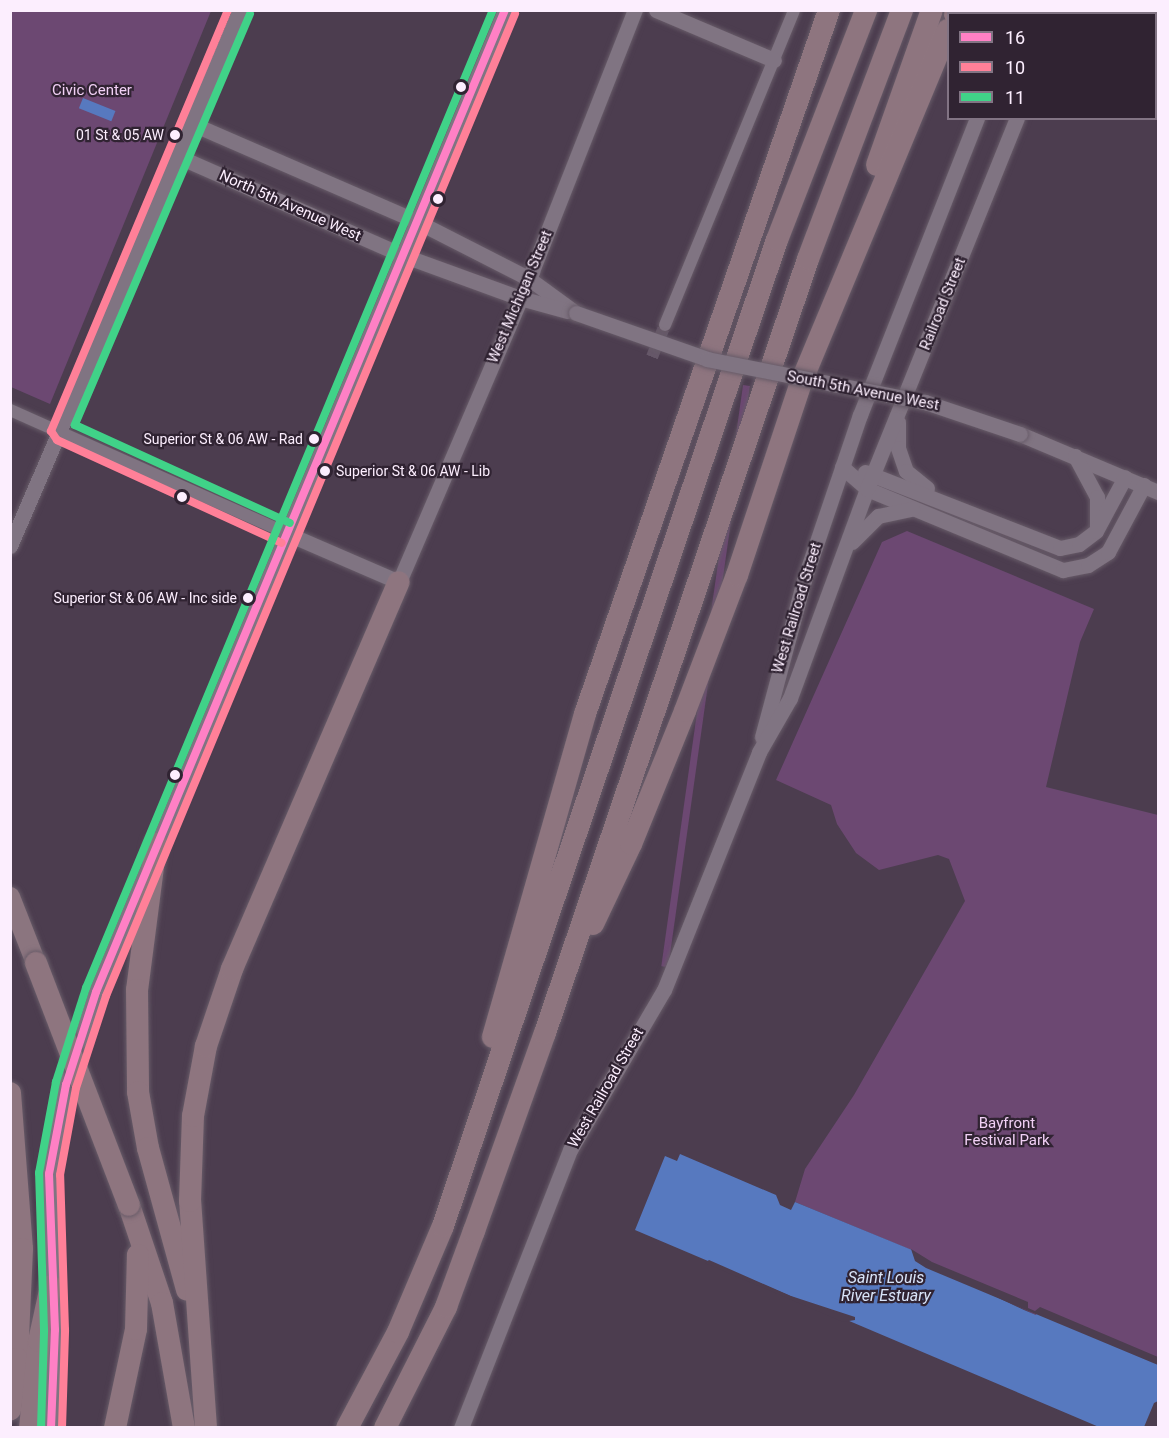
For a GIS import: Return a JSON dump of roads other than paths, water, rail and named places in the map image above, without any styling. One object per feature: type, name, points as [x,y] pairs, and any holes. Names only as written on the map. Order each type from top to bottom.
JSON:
[{"type":"highway","points":[[472,1141],[486,1063],[585,714],[795,101],[830,10]]},
{"type":"highway","points":[[347,1428],[415,1297],[472,1141],[781,230],[866,10]]},
{"type":"highway","points":[[385,1428],[446,1307],[556,1001],[778,346],[859,118],[902,10]]},
{"type":"highway","points":[[556,1001],[631,844],[737,575],[802,380],[849,261],[894,137],[932,10]]},
{"type":"highway","points":[[894,137],[947,32]]},
{"type":"highway","points":[[206,1428],[197,1335],[190,1152],[206,1046],[232,969],[399,582]]},
{"type":"highway","points":[[156,844],[137,990],[138,1092],[148,1148],[197,1335]]},
{"type":"highway","points":[[10,897],[131,1213],[162,1304],[184,1428]]},
{"type":"highway","points":[[10,1093],[22,1249],[16,1428]]},
{"type":"highway","points":[[115,1428],[136,1329],[140,1268],[131,1213]]},
{"type":"highway","points":[[30,1428],[39,1341],[51,1286]]},
{"type":"highway","points":[[10,1410],[16,1375]]},
{"type":"street","points":[[10,546],[240,10]]},
{"type":"street","points":[[51,1428],[55,1330],[51,1286],[49,1174],[56,1127],[96,992],[505,10]]},
{"type":"street","name":"West Michigan Street","points":[[399,582],[520,298],[635,10]]},
{"type":"street","points":[[656,10],[774,60]]},
{"type":"street","points":[[665,325],[794,10]]},
{"type":"street","points":[[976,120],[926,242],[842,467],[873,474],[1060,548],[1079,544],[1096,531],[1125,477]]},
{"type":"street","name":"Railroad Street","points":[[867,489],[1016,120]]},
{"type":"street","points":[[193,124],[416,221]]},
{"type":"street","name":"North 5th Avenue West","points":[[178,157],[402,255]]},
{"type":"street","name":"South 5th Avenue West","points":[[416,221],[528,278],[576,313]]},
{"type":"street","name":"South 5th Avenue West","points":[[402,255],[520,298],[576,313],[706,359],[802,380],[925,402],[1074,454],[1151,489],[1112,547],[1098,559],[1075,569],[1049,567],[867,489],[842,467]]},
{"type":"street","points":[[10,410],[60,430],[285,534],[399,582]]},
{"type":"street","points":[[897,413],[898,448],[906,471],[921,485],[961,507]]},
{"type":"street","points":[[1074,454],[1097,497],[1096,531]]},
{"type":"street","name":"West Railroad Street","points":[[759,752],[778,670],[842,467]]},
{"type":"street","name":"West Railroad Street","points":[[461,1428],[570,1150],[664,990],[759,752],[790,698],[867,489]]},
{"type":"street","points":[[844,555],[862,528],[878,516],[913,509]]},
{"type":"water","points":[[83,98],[115,111],[111,121],[79,108]]},
{"type":"water","name":"Saint Louis River Estuary","points":[[680,1154],[776,1195],[780,1205],[791,1210],[795,1202],[912,1250],[930,1265],[1024,1310],[1036,1315],[1038,1310],[1158,1361],[1158,1427],[1099,1427],[635,1230],[665,1156],[677,1161]]},
{"type":"tunnel","points":[[652,357],[665,325]]},
{"type":"place","name":"01 St & 05 AW","points":[[175,135]]},
{"type":"place","name":"Superior St & 06 AW - Rad","points":[[314,439]]},
{"type":"place","name":"Superior St & 06 AW - Lib","points":[[325,471]]},
{"type":"place","name":"Superior St & 06 AW - Inc side","points":[[248,598]]},
{"type":"park label","name":"Civic Center","points":[[92,91]]},
{"type":"park label","name":"Bayfront Festival Park","points":[[1007,1132]]}]
